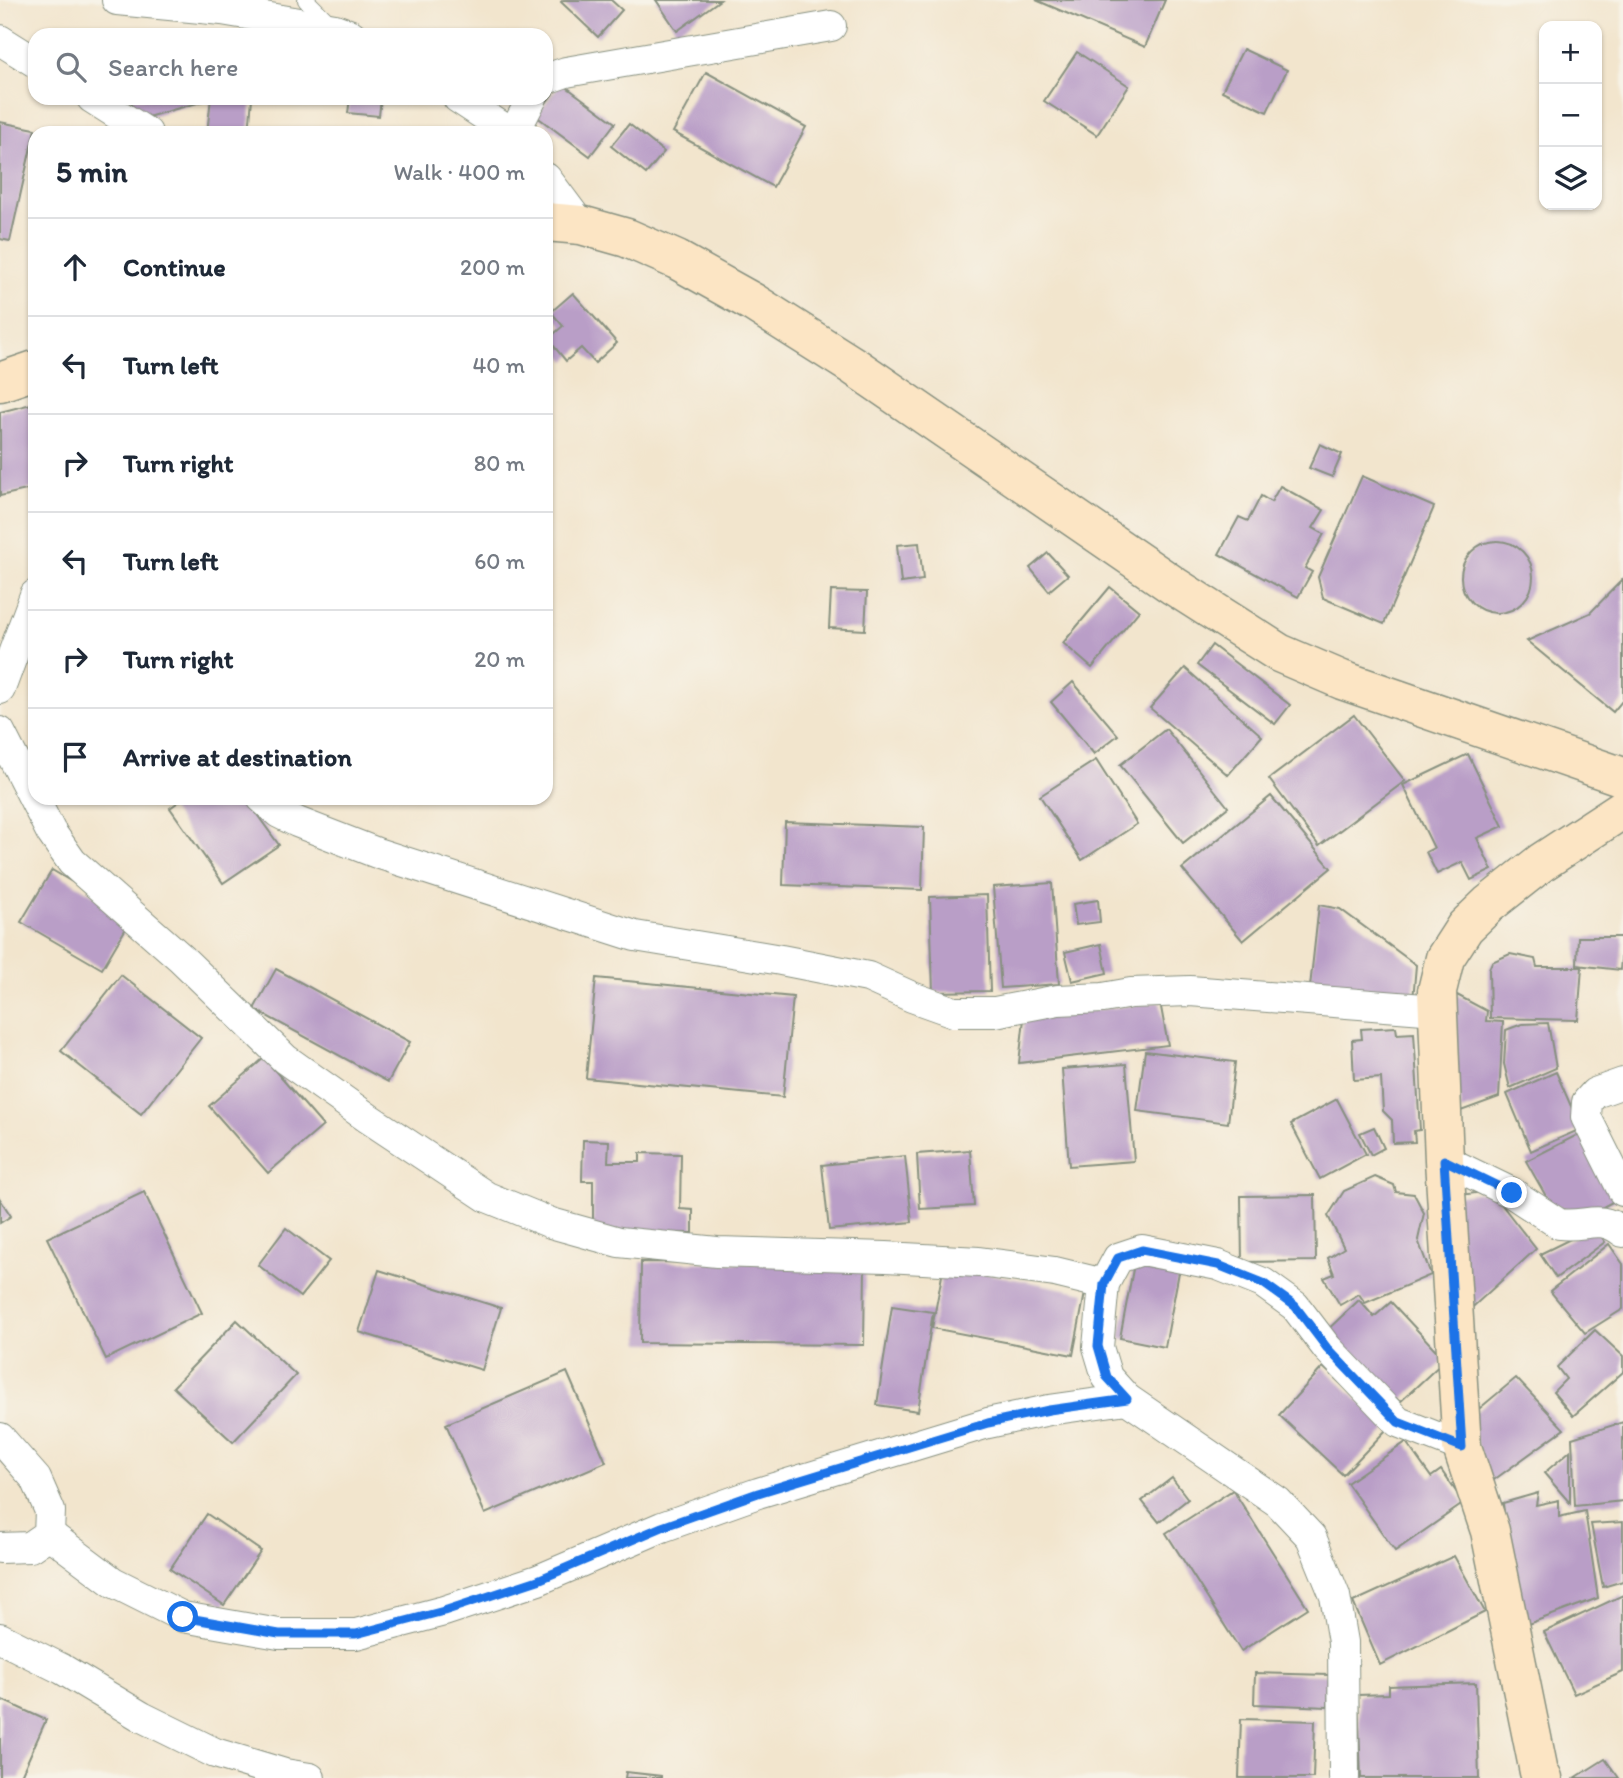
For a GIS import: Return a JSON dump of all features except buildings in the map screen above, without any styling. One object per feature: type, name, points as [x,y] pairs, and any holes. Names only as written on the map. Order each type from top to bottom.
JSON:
[{"type":"main road","points":[[564,223],[626,238],[677,260],[754,303],[855,367],[1174,586],[1279,653],[1342,680],[1623,776]]},
{"type":"main road","points":[[0,382],[28,372]]},
{"type":"main road","points":[[1537,1776],[1490,1531],[1462,1447],[1444,1160],[1437,991],[1445,958],[1465,928],[1489,904],[1542,862],[1623,809]]},
{"type":"street","points":[[117,0],[222,10],[321,28]]},
{"type":"street","points":[[553,77],[566,72],[831,26]]},
{"type":"street","points":[[0,40],[28,58]]},
{"type":"street","points":[[103,105],[136,126]]},
{"type":"street","points":[[469,105],[502,126]]},
{"type":"street","points":[[517,126],[528,105]]},
{"type":"street","points":[[553,196],[564,223]]},
{"type":"street","points":[[0,689],[28,614]]},
{"type":"street","points":[[0,732],[28,787]]},
{"type":"street","points":[[37,805],[51,832],[72,862],[181,958],[285,1059],[486,1197],[551,1223],[619,1242],[717,1252],[979,1262],[1055,1272],[1104,1284]]},
{"type":"street","points":[[270,805],[297,822],[377,853],[635,936],[868,977],[954,1012],[995,1012],[1058,1000],[1190,991],[1437,1010]]},
{"type":"street","points":[[1623,1083],[1595,1093],[1587,1102],[1586,1117],[1623,1191]]},
{"type":"street","points":[[1444,1160],[1512,1193],[1559,1224],[1602,1222],[1612,1224],[1623,1232]]},
{"type":"street","points":[[1344,1778],[1343,1642],[1335,1595],[1311,1537],[1278,1502],[1127,1399],[1107,1377],[1098,1346],[1104,1284],[1118,1258],[1142,1250],[1218,1265],[1263,1283],[1295,1306],[1327,1348],[1398,1422],[1462,1447]]},
{"type":"street","points":[[49,1534],[113,1583],[183,1617],[279,1634],[356,1634],[444,1611],[538,1580],[662,1527],[770,1489],[988,1423],[1049,1410],[1127,1399]]},
{"type":"street","points":[[0,1438],[36,1479],[50,1511],[49,1534]]},
{"type":"street","points":[[0,1548],[30,1547],[49,1534]]},
{"type":"street","points":[[0,1638],[62,1669],[142,1717],[215,1753],[285,1774],[310,1778]]},
{"type":"lane","points":[[306,0],[338,28]]},
{"type":"route","points":[[183,1617],[279,1634],[356,1634],[444,1611],[538,1580],[662,1527],[758,1493],[988,1423],[1049,1410],[1127,1399],[1107,1377],[1098,1346],[1104,1284],[1118,1258],[1142,1250],[1218,1265],[1263,1283],[1295,1306],[1327,1348],[1398,1422],[1462,1447],[1444,1160],[1512,1193]]}]
